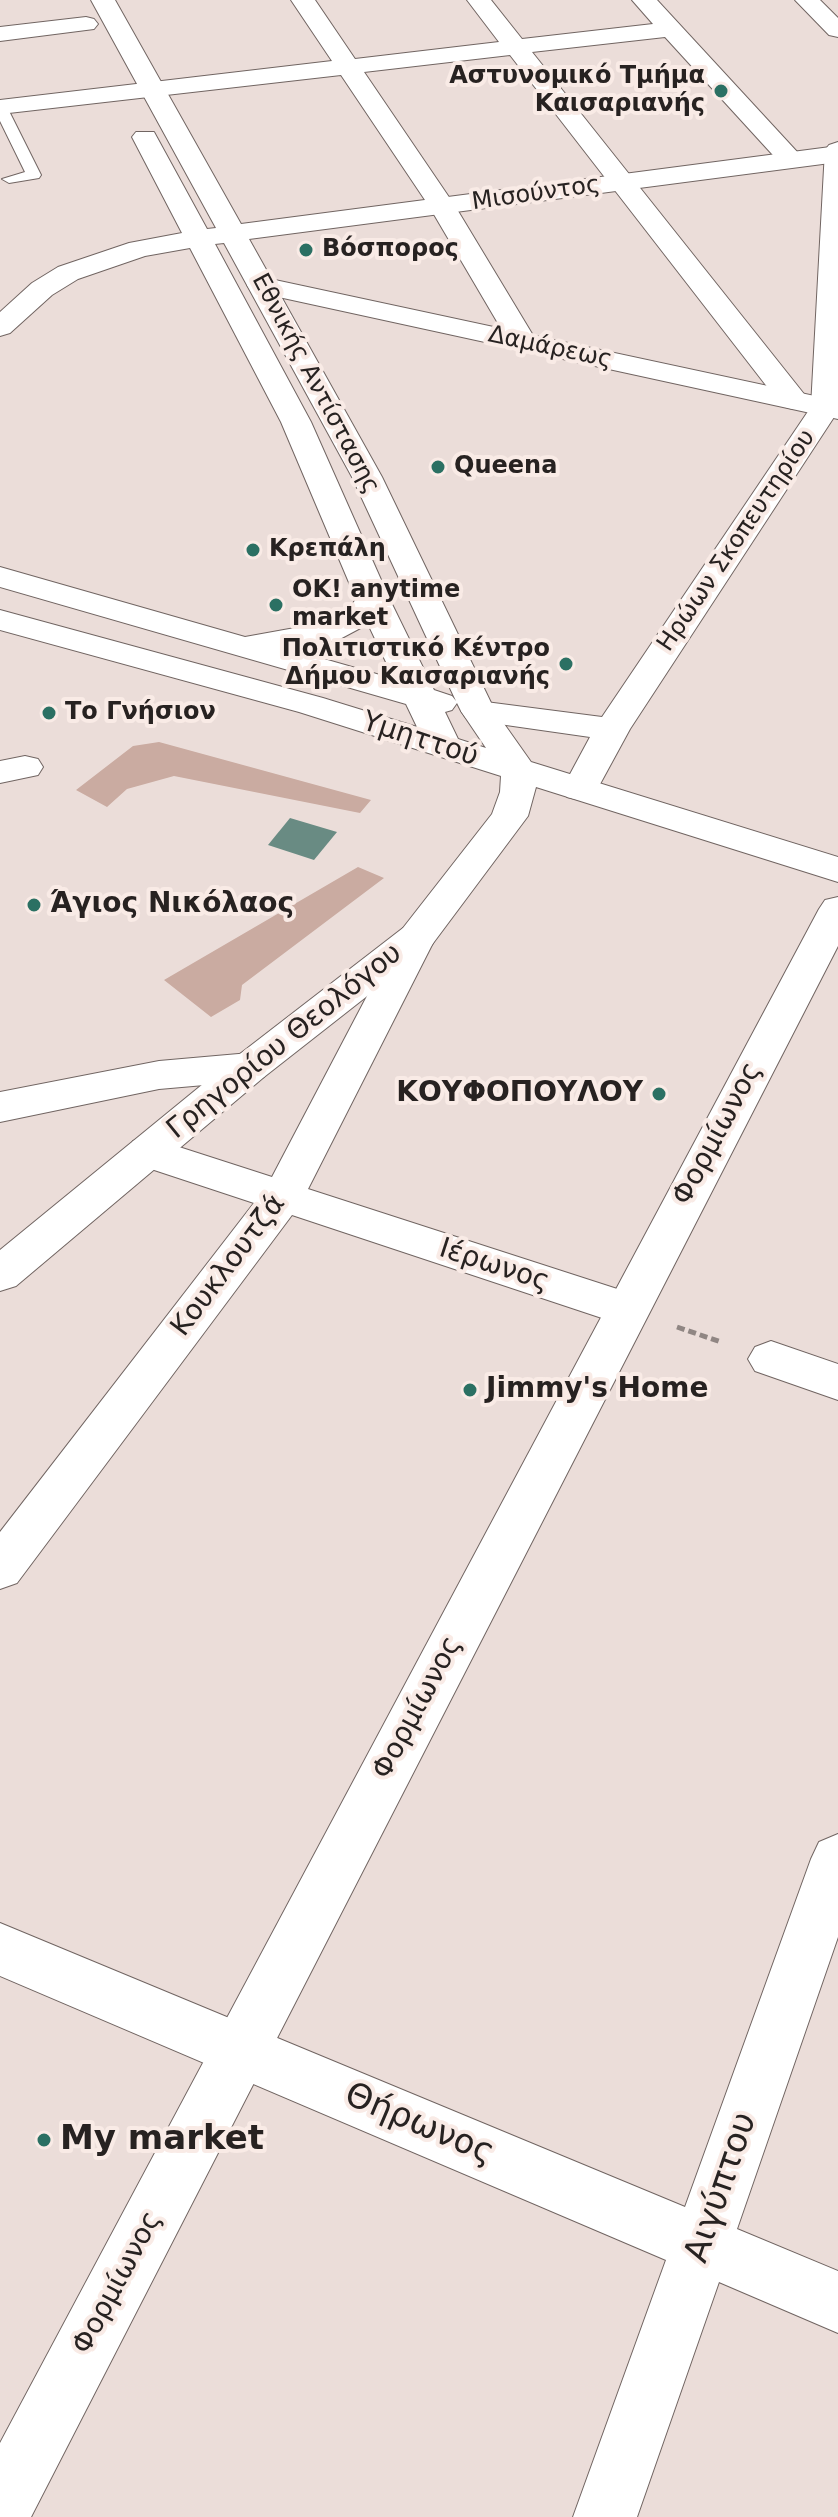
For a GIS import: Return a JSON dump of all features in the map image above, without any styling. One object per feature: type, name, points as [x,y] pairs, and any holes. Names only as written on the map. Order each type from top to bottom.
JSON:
[{"type":"street","name":"Εθνικής Αντίστασης","points":[[73,0],[296,422],[373,600],[445,749]]},
{"type":"street","name":"Εθνικής Αντίστασης","points":[[103,0],[367,477],[478,711],[519,771]]},
{"type":"street","points":[[303,0],[442,206],[523,342]]},
{"type":"street","points":[[479,0],[625,182],[793,400]]},
{"type":"street","points":[[644,0],[791,160]]},
{"type":"street","points":[[807,0],[837,30]]},
{"type":"street","points":[[838,20],[838,47]]},
{"type":"street","points":[[0,34],[86,24]]},
{"type":"street","points":[[0,107],[671,29]]},
{"type":"street","name":"Μισούντος","points":[[0,327],[42,289],[68,273],[139,249],[199,238],[838,153]]},
{"type":"street","name":"Ηρώων Σκοπευτηρίου","points":[[580,789],[612,729],[832,408],[838,153]]},
{"type":"street","name":"Δαμάρεως","points":[[261,285],[832,408]]},
{"type":"street","name":"Υμηττού","points":[[0,577],[421,698],[478,711]]},
{"type":"street","points":[[237,646],[281,643],[326,633],[363,613],[373,600]]},
{"type":"street","name":"Υμηττού","points":[[0,620],[311,705],[838,870]]},
{"type":"street","points":[[478,711],[612,729]]},
{"type":"street","name":"Γρηγορίου Θεολόγου","points":[[0,1274],[250,1067],[417,937],[510,816],[518,792],[519,771]]},
{"type":"street","name":"Φορμίωνος","points":[[0,2509],[838,909]]},
{"type":"street","name":"Κουκλουτζά","points":[[0,1569],[283,1196],[417,937]]},
{"type":"street","points":[[0,1107],[159,1075],[250,1067]]},
{"type":"street","name":"Ιέρωνος","points":[[148,1152],[626,1309]]},
{"type":"street","points":[[771,1359],[838,1382]]},
{"type":"street","name":"Αιγύπτου","points":[[605,2517],[838,1859]]},
{"type":"street","name":"Θήρωνος","points":[[0,1949],[838,2302]]},
{"type":"lane","points":[[0,107],[34,175],[9,179]]},
{"type":"path","points":[[626,1309],[771,1359]]},
{"type":"shaded area","points":[[159,742],[371,800],[360,813],[174,776],[127,789],[107,807],[76,790],[133,746]]},
{"type":"shaded area","points":[[358,867],[384,878],[242,985],[240,1000],[211,1017],[164,980]]},
{"type":"water","points":[[290,818],[337,832],[314,860],[268,845]]},
{"type":"place","name":"Αστυνομικό Τμήμα Καισαριανής","points":[[721,91]]},
{"type":"place","name":"Βόσπορος","points":[[306,250]]},
{"type":"place","name":"Queena","points":[[438,467]]},
{"type":"place","name":"Κρεπάλη","points":[[253,550]]},
{"type":"place","name":"OK! anytime market","points":[[276,605]]},
{"type":"place","name":"Πολιτιστικό Κέντρο Δήμου Καισαριανής","points":[[566,664]]},
{"type":"place","name":"Το Γνήσιον","points":[[49,713]]},
{"type":"place","name":"Άγιος Νικόλαος","points":[[34,905]]},
{"type":"place","name":"ΚΟΥΦΟΠΟΥΛΟΥ","points":[[659,1094]]},
{"type":"place","name":"Jimmy's Home","points":[[470,1390]]},
{"type":"place","name":"My market","points":[[44,2140]]}]
